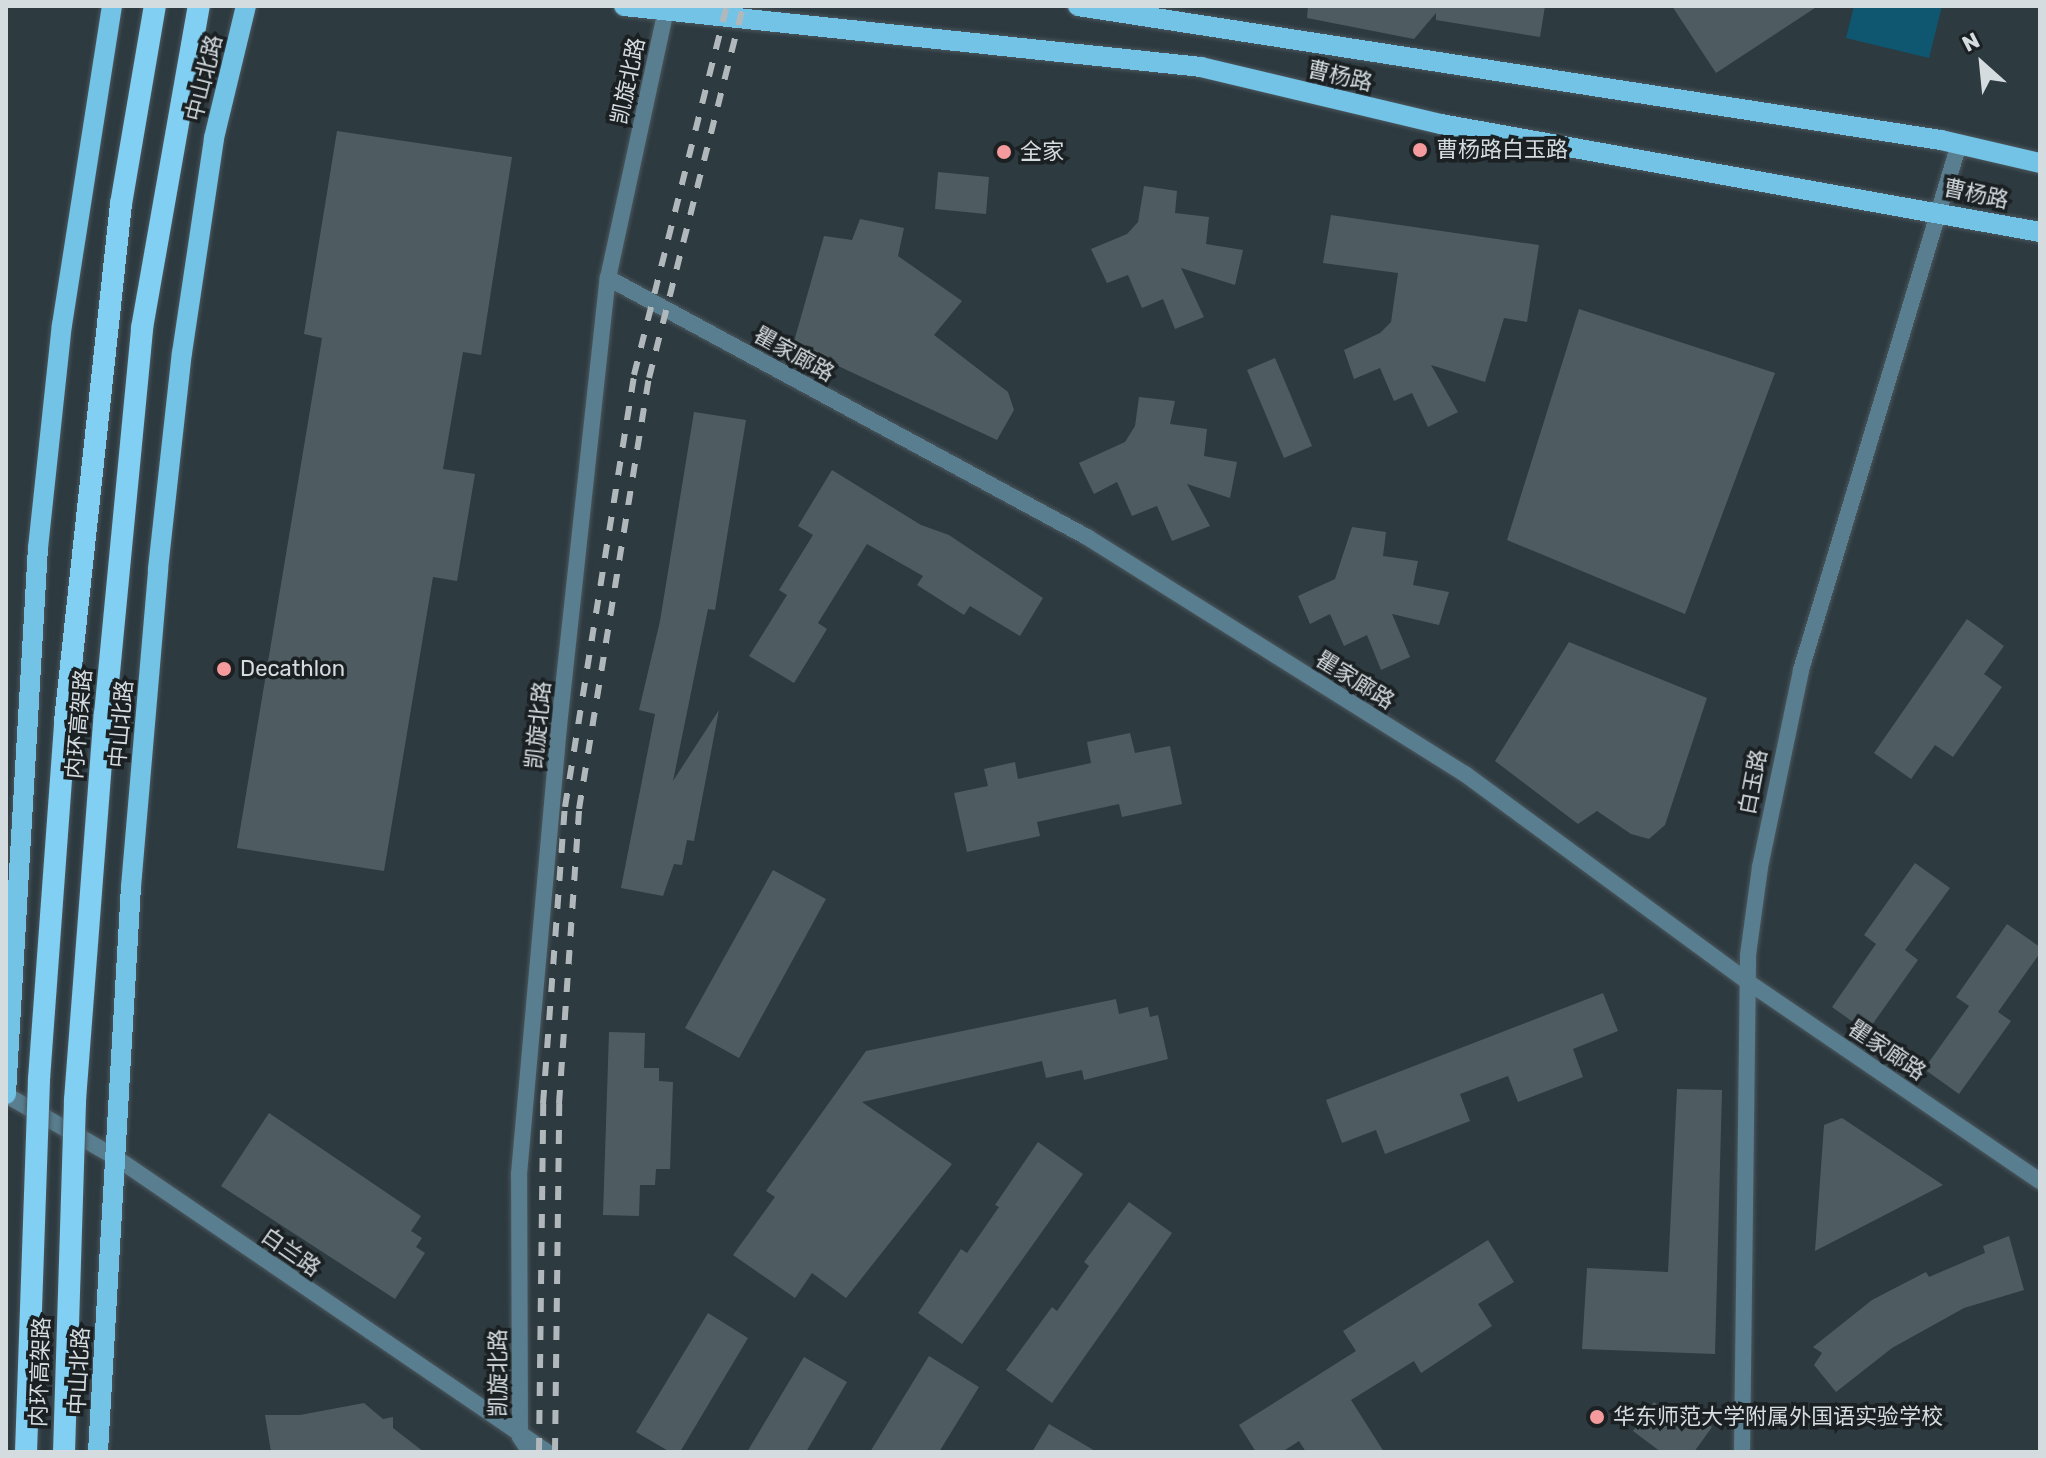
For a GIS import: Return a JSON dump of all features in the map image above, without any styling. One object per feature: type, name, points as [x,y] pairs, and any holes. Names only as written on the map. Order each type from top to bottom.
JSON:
[{"type":"highway","name":"内环高架路","points":[[26,1452],[39,1079],[65,721],[121,204],[155,6]]},
{"type":"highway","name":"内环高架路","points":[[64,1452],[75,1100],[105,714],[142,328],[199,6]]},
{"type":"main road","points":[[6,1095],[38,548],[62,325],[112,6]]},
{"type":"main road","name":"中山北路","points":[[98,1452],[134,852],[180,368],[214,138],[246,6]]},
{"type":"main road","name":"曹杨路","points":[[624,6],[1201,67],[1441,124],[1940,211],[2040,232]]},
{"type":"main road","name":"曹杨路","points":[[1078,6],[1959,144],[2040,163]]},
{"type":"street","name":"凯旋北路","points":[[530,1452],[520,1437],[519,1174],[559,726],[608,278],[666,9]]},
{"type":"street","name":"白玉路","points":[[1742,1452],[1748,982],[1762,851],[1801,670],[1959,144]]},
{"type":"street","name":"瞿家廊路","points":[[608,278],[1087,537],[1465,774],[1748,982],[2040,1181]]},
{"type":"street","name":"白兰路","points":[[6,1095],[115,1157],[520,1437],[547,1452]]},
{"type":"shaded area","points":[[1854,6],[1942,6],[1929,58],[1846,38]]},
{"type":"building","points":[[1308,6],[1545,6],[1540,37],[1436,20],[1436,13],[1414,39],[1307,18]]},
{"type":"building","points":[[1672,6],[1818,6],[1716,73]]},
{"type":"building","points":[[337,131],[512,157],[481,355],[463,352],[443,469],[475,474],[457,581],[433,577],[384,871],[237,848],[322,338],[304,334]]},
{"type":"building","points":[[938,172],[989,177],[986,214],[935,209]]},
{"type":"building","points":[[1144,186],[1177,191],[1175,213],[1209,217],[1206,244],[1243,250],[1235,285],[1181,268],[1204,317],[1175,329],[1163,299],[1142,308],[1128,275],[1107,283],[1091,249],[1127,234],[1138,222]]},
{"type":"building","points":[[1331,215],[1539,245],[1527,322],[1504,318],[1485,382],[1431,365],[1458,412],[1428,427],[1412,393],[1394,401],[1380,368],[1354,379],[1344,350],[1380,333],[1391,322],[1398,273],[1323,263]]},
{"type":"building","points":[[860,219],[904,228],[898,256],[962,301],[934,335],[1008,392],[1014,410],[997,440],[793,345],[824,236],[852,240]]},
{"type":"building","points":[[1579,309],[1775,373],[1685,614],[1507,540]]},
{"type":"building","points":[[1275,358],[1312,446],[1284,458],[1247,370]]},
{"type":"building","points":[[1139,397],[1175,401],[1170,424],[1207,429],[1204,456],[1237,462],[1230,498],[1187,484],[1210,526],[1172,541],[1157,506],[1132,516],[1117,482],[1094,494],[1079,463],[1125,442],[1135,426]]},
{"type":"building","points":[[694,412],[746,420],[715,610],[708,609],[673,781],[719,710],[694,841],[687,840],[682,865],[674,864],[663,896],[621,888],[655,714],[639,710],[660,621]]},
{"type":"building","points":[[832,470],[921,525],[949,535],[1043,598],[1020,636],[970,606],[964,615],[917,585],[923,576],[867,544],[818,623],[827,629],[794,683],[749,656],[787,595],[779,590],[813,535],[798,526]]},
{"type":"building","points":[[1352,527],[1386,532],[1383,556],[1418,561],[1413,585],[1449,592],[1439,625],[1392,614],[1410,657],[1381,670],[1367,635],[1344,646],[1330,614],[1310,624],[1298,596],[1335,579]]},
{"type":"building","points":[[1967,619],[2004,646],[1984,674],[2002,687],[1953,757],[1935,745],[1911,779],[1874,753]]},
{"type":"building","points":[[1569,642],[1707,698],[1665,825],[1649,839],[1631,834],[1597,811],[1578,824],[1495,761]]},
{"type":"building","points":[[1130,733],[1135,753],[1170,746],[1182,804],[1122,817],[1119,804],[1037,822],[1040,836],[967,852],[954,793],[988,786],[984,769],[1015,762],[1018,779],[1091,763],[1087,742]]},
{"type":"building","points":[[1915,863],[1950,888],[1905,950],[1918,960],[1867,1032],[1832,1007],[1876,944],[1864,935]]},
{"type":"building","points":[[773,870],[826,899],[739,1058],[685,1028]]},
{"type":"building","points":[[2007,924],[2040,947],[2040,953],[1998,1012],[2011,1021],[1959,1094],[1924,1069],[1969,1006],[1956,997]]},
{"type":"building","points":[[1603,993],[1618,1031],[1573,1049],[1583,1077],[1518,1102],[1508,1076],[1460,1094],[1470,1121],[1385,1154],[1376,1130],[1342,1143],[1326,1100]]},
{"type":"building","points":[[1116,999],[1119,1014],[1148,1007],[1150,1017],[1158,1015],[1168,1059],[1084,1080],[1082,1070],[1046,1078],[1042,1061],[862,1102],[952,1164],[846,1298],[812,1273],[795,1298],[733,1255],[775,1197],[766,1191],[866,1051]]},
{"type":"building","points":[[609,1032],[645,1033],[644,1068],[659,1068],[659,1081],[673,1082],[670,1169],[656,1169],[655,1185],[640,1185],[639,1216],[603,1215]]},
{"type":"building","points":[[1677,1089],[1722,1090],[1715,1354],[1582,1349],[1587,1268],[1668,1272]]},
{"type":"building","points":[[269,1113],[421,1216],[411,1231],[422,1238],[416,1247],[425,1253],[395,1299],[221,1186]]},
{"type":"building","points":[[1842,1118],[1943,1185],[1815,1251],[1824,1125]]},
{"type":"building","points":[[1038,1142],[1083,1174],[962,1344],[918,1313],[961,1249],[967,1253]]},
{"type":"building","points":[[1129,1202],[1172,1233],[1052,1403],[1006,1370],[1052,1307],[1057,1311],[1089,1266],[1084,1262]]},
{"type":"building","points":[[2009,1236],[2024,1290],[1964,1308],[1892,1348],[1836,1392],[1814,1365],[1822,1353],[1813,1347],[1872,1300],[1926,1272],[1929,1277],[1985,1253],[1983,1246]]},
{"type":"building","points":[[1488,1240],[1514,1282],[1478,1304],[1492,1326],[1421,1373],[1414,1361],[1351,1400],[1384,1452],[1306,1452],[1299,1441],[1282,1452],[1256,1452],[1239,1425],[1356,1351],[1343,1331]]},
{"type":"building","points":[[708,1313],[748,1338],[680,1452],[670,1452],[636,1432]]},
{"type":"building","points":[[929,1356],[979,1387],[939,1452],[870,1452]]},
{"type":"building","points":[[804,1357],[847,1382],[806,1452],[747,1452]]},
{"type":"building","points":[[1654,1402],[1676,1418],[1684,1407],[1712,1427],[1694,1452],[1661,1452],[1633,1431]]},
{"type":"building","points":[[364,1403],[383,1419],[393,1417],[393,1428],[424,1452],[271,1452],[265,1415],[300,1415]]},
{"type":"building","points":[[1049,1424],[1097,1452],[1032,1452]]},
{"type":"railway","points":[[539,1452],[543,1104],[565,807],[634,375],[727,6]]},
{"type":"railway","points":[[555,1452],[559,1104],[579,809],[649,378],[743,6]]},
{"type":"place","name":"曹杨路白玉路","points":[[1420,150]]},
{"type":"place","name":"全家","points":[[1004,152]]},
{"type":"place","name":"Decathlon","points":[[224,669]]},
{"type":"place","name":"华东师范大学附属外国语实验学校","points":[[1597,1417]]}]
